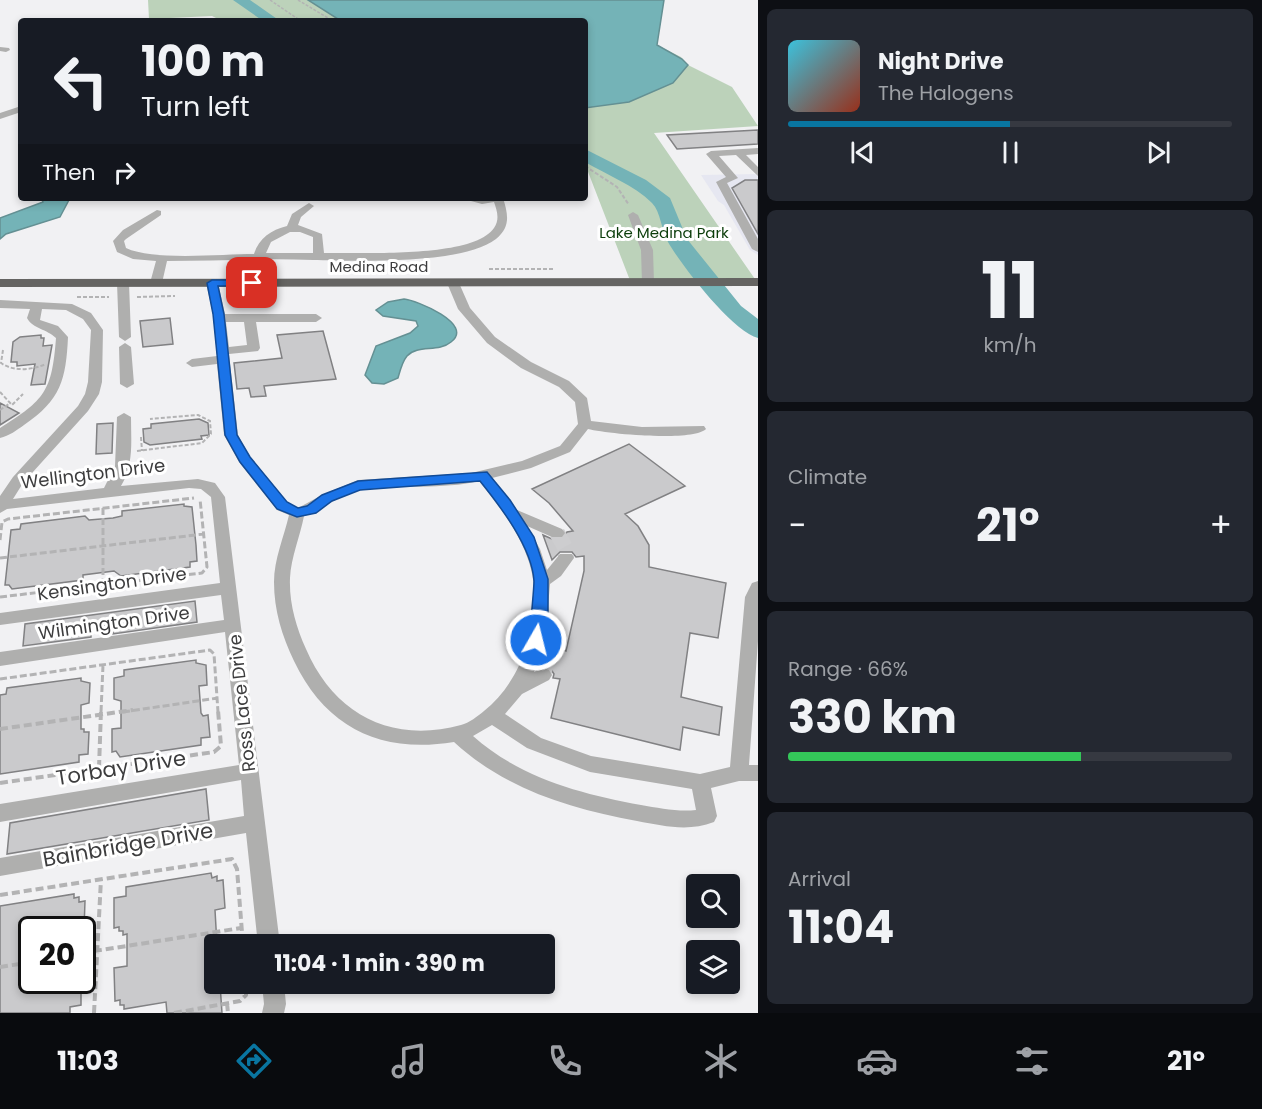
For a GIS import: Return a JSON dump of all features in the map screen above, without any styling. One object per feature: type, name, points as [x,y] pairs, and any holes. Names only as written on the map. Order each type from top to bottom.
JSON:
[{"type":"highway","name":"Medina Road","points":[[0,283],[752,282]]},
{"type":"street","points":[[0,116],[18,110]]},
{"type":"street","points":[[748,177],[711,154],[758,151]]},
{"type":"street","points":[[739,153],[748,177]]},
{"type":"street","points":[[748,177],[721,182],[758,249]]},
{"type":"street","points":[[157,213],[145,224],[121,236],[118,246],[126,254],[162,258],[320,257],[456,251],[484,242],[501,230],[504,219],[498,201]]},
{"type":"street","points":[[291,229],[296,216],[309,206]]},
{"type":"street","points":[[633,215],[647,250],[648,283]]},
{"type":"street","points":[[259,257],[262,244],[267,238],[276,232],[291,229],[307,230],[318,236],[320,257]]},
{"type":"street","points":[[156,283],[162,258]]},
{"type":"street","points":[[123,283],[127,384]]},
{"type":"street","points":[[212,283],[219,318],[231,435],[244,459],[282,506],[297,513],[311,509],[327,498],[358,485],[471,478],[526,465],[565,449],[585,424],[582,401],[564,384],[526,365],[491,340],[464,309],[453,284]]},
{"type":"street","points":[[0,304],[68,307],[87,315],[96,330],[95,382],[92,394],[83,408],[18,480],[1,507]]},
{"type":"street","points":[[0,434],[42,406],[58,382],[62,337],[54,329],[35,322],[33,318],[38,305]]},
{"type":"street","points":[[219,318],[316,318]]},
{"type":"street","points":[[192,363],[254,348],[249,318]]},
{"type":"street","points":[[108,492],[120,477],[124,466],[123,417]]},
{"type":"street","points":[[585,424],[604,429],[637,432],[699,429]]},
{"type":"street","points":[[297,513],[285,560],[283,596],[286,620],[296,649],[313,682],[326,700],[362,725],[395,736],[416,738],[469,731],[493,716],[524,678],[534,653],[538,631],[541,580],[527,537],[483,476]]},
{"type":"street","name":"Wellington Drive","points":[[1,507],[189,483]]},
{"type":"street","name":"Ross Lace Drive","points":[[189,483],[208,485],[215,490],[218,496],[268,934]]},
{"type":"street","points":[[511,513],[557,533]]},
{"type":"street","points":[[541,580],[550,578],[558,571],[566,558]]},
{"type":"street","points":[[493,716],[534,742],[590,764],[700,782],[748,773],[753,597],[758,587]]},
{"type":"street","name":"Kensington Drive","points":[[0,620],[228,588]]},
{"type":"street","name":"Wilmington Drive","points":[[0,659],[233,625]]},
{"type":"street","points":[[538,631],[550,647]]},
{"type":"street","points":[[515,690],[543,675]]},
{"type":"street","points":[[457,733],[473,750],[507,771],[575,801],[612,809],[667,818],[701,819],[707,816],[707,810],[700,782]]},
{"type":"street","name":"Torbay Drive","points":[[0,813],[249,771]]},
{"type":"street","name":"Bainbridge Drive","points":[[0,867],[255,823]]},
{"type":"street","points":[[273,1013],[274,994]]},
{"type":"path","points":[[270,0],[297,18]]},
{"type":"path","points":[[298,0],[328,18]]},
{"type":"path","points":[[588,168],[617,187],[633,215]]},
{"type":"path","points":[[3,350],[1,363],[11,368],[46,366],[46,358]]},
{"type":"path","points":[[0,392],[10,401],[9,404]]},
{"type":"path","points":[[0,411],[9,404],[12,405],[23,394]]},
{"type":"path","points":[[124,453],[202,443],[209,438],[212,432],[210,421],[198,415],[150,419]]},
{"type":"path","points":[[0,540],[2,522],[8,519],[199,498],[207,567],[202,573],[0,597]]},
{"type":"path","points":[[103,508],[101,546],[103,585]]},
{"type":"path","points":[[0,558],[204,534]]},
{"type":"path","points":[[0,679],[210,650],[214,654],[221,746],[218,749],[99,769],[0,783]]},
{"type":"path","points":[[99,769],[99,715],[103,665]]},
{"type":"path","points":[[0,729],[218,698]]},
{"type":"path","points":[[0,896],[232,859],[237,868],[242,934]]},
{"type":"path","points":[[101,879],[96,951],[241,928]]},
{"type":"path","points":[[0,967],[18,964]]},
{"type":"path","points":[[94,1013],[95,994]]},
{"type":"path","points":[[174,1013],[244,999],[246,994]]},
{"type":"path","points":[[227,1003],[228,1013]]},
{"type":"shaded area","points":[[758,174],[758,255],[750,250],[724,205],[718,201],[701,175]]},
{"type":"green space","name":"Lake Medina Park","points":[[148,0],[664,0],[657,45],[681,57],[688,65],[732,87],[758,126],[654,133],[757,282],[631,283],[588,172],[588,18],[216,18],[212,16],[149,18]]},
{"type":"water","points":[[308,0],[664,0],[657,45],[688,65],[673,83],[629,102],[588,108],[588,18],[336,18]]},
{"type":"water","points":[[68,201],[60,217],[6,234],[0,239],[0,218],[43,202]]},
{"type":"water","points":[[404,299],[441,314],[455,328],[456,335],[446,345],[412,352],[404,361],[398,378],[384,384],[372,383],[365,375],[376,346],[410,333],[418,326],[416,321],[383,316],[376,310],[388,302]]},
{"type":"building","points":[[758,130],[758,144],[677,149],[667,135]]},
{"type":"building","points":[[745,180],[758,180],[758,234],[732,188]]},
{"type":"building","points":[[170,318],[173,344],[143,347],[140,321]]},
{"type":"building","points":[[323,331],[336,379],[264,386],[266,396],[251,397],[249,388],[237,389],[234,363],[282,358],[277,335]]},
{"type":"building","points":[[41,335],[41,338],[44,338],[43,346],[52,345],[45,384],[31,385],[35,364],[17,366],[17,362],[11,362],[13,342],[20,337]]},
{"type":"building","points":[[0,403],[19,413],[0,425]]},
{"type":"building","points":[[199,419],[208,423],[209,435],[201,436],[202,439],[150,445],[144,442],[143,429],[151,428],[151,424]]},
{"type":"building","points":[[113,423],[112,453],[96,454],[97,424]]},
{"type":"building","points":[[629,444],[685,486],[625,514],[638,526],[649,545],[649,567],[726,583],[718,638],[690,633],[681,697],[722,707],[719,735],[683,727],[680,750],[551,718],[560,679],[553,678],[554,674],[550,668],[544,666],[538,668],[543,652],[551,656],[557,654],[560,649],[566,651],[584,571],[584,556],[576,557],[572,552],[560,552],[552,560],[543,535],[552,539],[562,539],[567,532],[573,531],[549,503],[532,489]]},
{"type":"building","points":[[184,504],[184,506],[192,507],[196,545],[197,561],[190,562],[190,567],[121,576],[114,571],[83,575],[83,580],[12,589],[9,585],[5,585],[11,530],[20,529],[21,524],[85,516],[89,520],[113,518],[122,516],[122,511]]},
{"type":"building","points":[[195,601],[197,622],[113,634],[113,626],[91,626],[91,637],[23,646],[25,624]]},
{"type":"building","points":[[196,660],[196,663],[206,665],[207,685],[199,686],[201,713],[203,716],[208,715],[210,737],[201,738],[201,745],[120,757],[116,751],[112,752],[112,729],[121,728],[121,701],[114,699],[114,678],[124,676],[124,670]]},
{"type":"building","points":[[81,678],[81,681],[90,683],[89,703],[81,705],[81,729],[89,732],[88,754],[79,755],[79,762],[0,774],[0,695],[6,694],[7,688]]},
{"type":"building","points":[[206,789],[209,820],[7,854],[10,823]]},
{"type":"building","points":[[211,873],[212,878],[217,876],[217,881],[223,880],[225,908],[215,910],[216,934],[204,934],[204,994],[221,994],[222,1013],[167,1013],[166,1002],[124,1009],[124,1005],[120,1005],[120,1000],[115,1001],[114,968],[127,966],[127,934],[123,935],[119,927],[114,928],[114,898],[126,896],[126,887]]},
{"type":"building","points":[[74,894],[74,898],[79,897],[79,902],[85,901],[84,916],[18,916],[18,994],[81,994],[81,1005],[70,1007],[70,1013],[0,1013],[0,906]]},
{"type":"waterway","points":[[240,0],[268,18]]},
{"type":"waterway","points":[[588,157],[639,184],[663,202],[677,240],[733,311],[758,331]]},
{"type":"tunnel","points":[[557,533],[566,549],[566,558]]},
{"type":"tunnel","points":[[543,675],[550,647]]},
{"type":"route","points":[[252,283],[212,283],[219,314],[231,435],[244,459],[282,506],[297,513],[311,509],[327,498],[358,485],[483,476],[505,503],[527,537],[541,579],[540,618],[536,640]]}]
